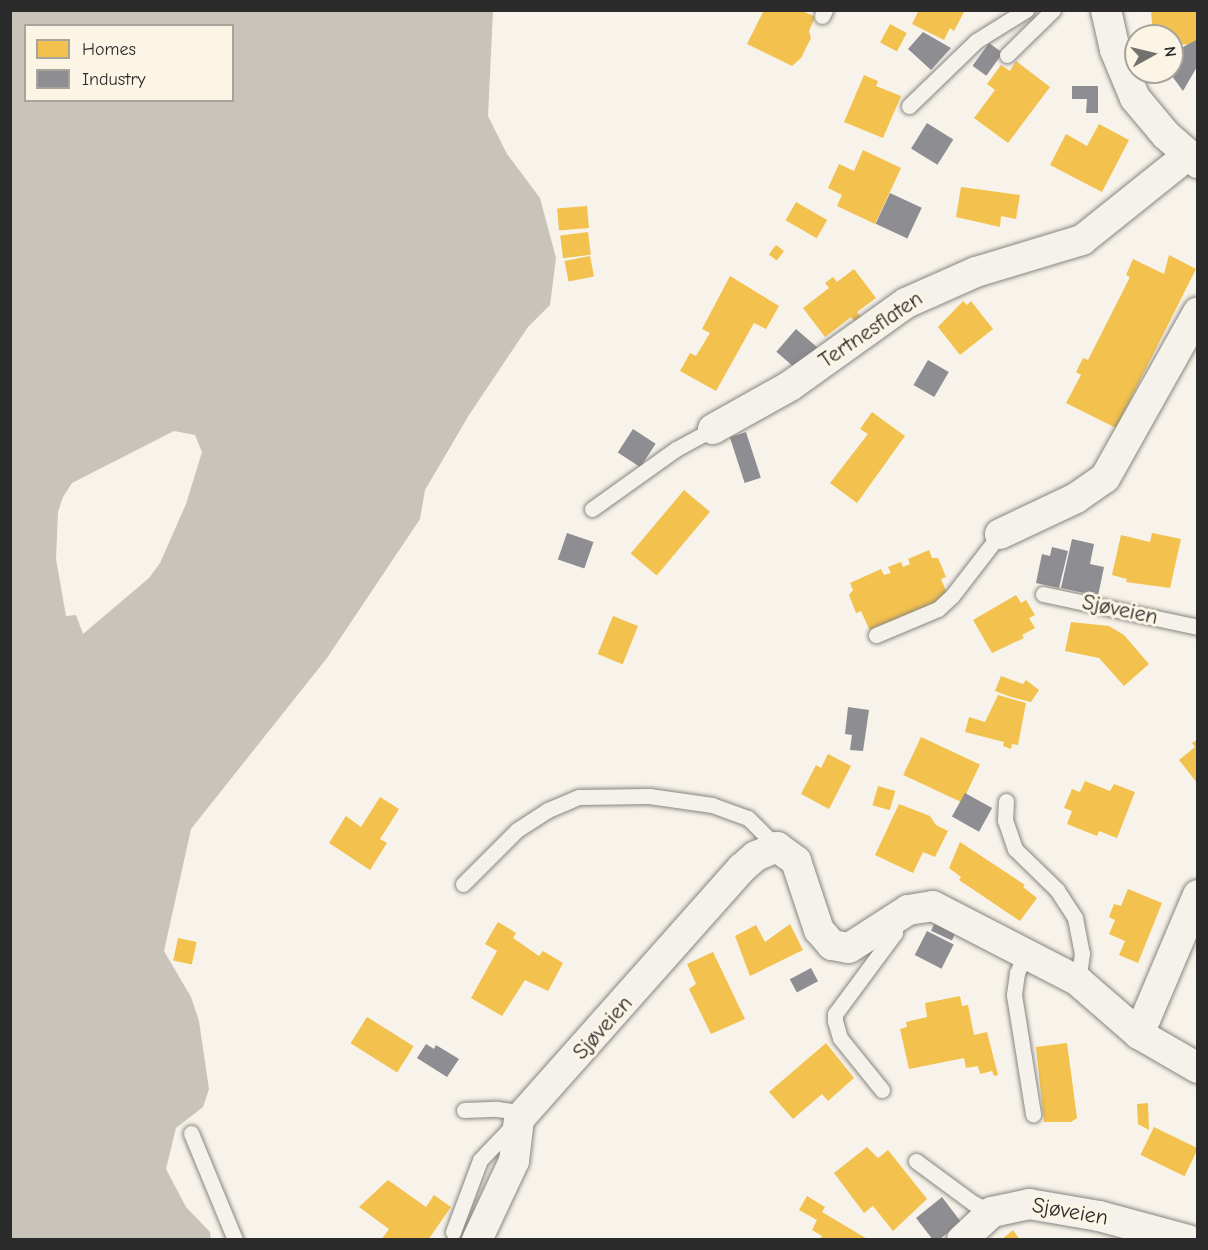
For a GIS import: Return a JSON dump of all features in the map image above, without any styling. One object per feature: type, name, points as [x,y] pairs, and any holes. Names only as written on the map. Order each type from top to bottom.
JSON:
[{"type":"street","name":"Tertnesflaten","points":[[713,429],[790,386],[906,303],[976,272],[1082,240],[1193,159],[1135,98],[1115,50],[1106,10]]},
{"type":"street","points":[[1000,534],[1076,498],[1106,478],[1197,314]]},
{"type":"street","points":[[777,847],[796,861],[819,930],[832,945],[841,949],[860,943],[895,918],[918,906],[933,906],[1078,981],[1139,1034],[1197,1068]]},
{"type":"street","name":"Sjøveien","points":[[522,1116],[742,868],[756,856],[777,847]]},
{"type":"street","points":[[1139,1034],[1197,895]]},
{"type":"street","points":[[465,1236],[513,1165],[522,1116]]},
{"type":"street","name":"Sjøveien","points":[[962,1239],[992,1212],[1016,1204],[1050,1206],[1188,1239],[1197,1225]]},
{"type":"lane","points":[[909,106],[976,41],[1026,10]]},
{"type":"lane","points":[[1007,55],[1053,10]]},
{"type":"lane","name":"Tertnesflaten","points":[[592,509],[675,449],[713,429]]},
{"type":"lane","points":[[876,636],[938,609],[952,596],[1000,534]]},
{"type":"lane","name":"Sjøveien","points":[[1043,594],[1197,627]]},
{"type":"lane","points":[[463,884],[517,830],[548,810],[579,797],[650,796],[712,805],[748,818],[777,847]]},
{"type":"lane","points":[[1006,801],[1005,820],[1015,849],[1057,890],[1075,918],[1082,953],[1078,981]]},
{"type":"lane","points":[[882,1090],[840,1038],[835,1014],[895,933],[895,918]]},
{"type":"lane","points":[[1025,954],[1017,973],[1014,995],[1033,1114]]},
{"type":"lane","points":[[464,1110],[497,1109],[522,1116],[480,1160],[465,1236]]},
{"type":"lane","points":[[191,1133],[235,1239]]},
{"type":"lane","points":[[480,1160],[496,1169],[513,1165]]},
{"type":"lane","points":[[916,1161],[973,1203],[992,1212]]},
{"type":"shaded area","points":[[10,11],[493,11],[488,116],[507,154],[540,198],[556,258],[550,305],[528,327],[469,415],[425,490],[420,519],[327,658],[191,829],[164,951],[191,997],[199,1021],[209,1089],[203,1107],[176,1128],[166,1169],[186,1207],[210,1232],[211,1239],[11,1239]],"holes":[[[174,431],[195,435],[202,452],[186,504],[160,563],[149,578],[83,634],[76,615],[66,616],[56,559],[58,512],[63,497],[72,483]]]},
{"type":"building: Homes","points":[[764,10],[801,10],[815,17],[809,31],[811,38],[801,58],[792,66],[747,44]]},
{"type":"building: Homes","points":[[919,10],[965,10],[954,31],[950,28],[944,40],[912,24]]},
{"type":"building: Homes","points":[[1151,10],[1198,10],[1198,39],[1189,45],[1184,44],[1184,24],[1152,24]]},
{"type":"building: Homes","points":[[890,24],[907,33],[897,51],[880,43]]},
{"type":"building: Homes","points":[[1016,61],[1050,87],[1008,143],[974,118],[995,90],[987,84],[1001,65],[1010,71]]},
{"type":"building: Homes","points":[[864,75],[878,81],[876,86],[901,96],[883,138],[844,122]]},
{"type":"building: Homes","points":[[1099,124],[1129,140],[1102,192],[1050,165],[1066,134],[1087,146]]},
{"type":"building: Homes","points":[[863,150],[901,168],[875,224],[837,206],[842,195],[828,188],[839,164],[854,171]]},
{"type":"building: Homes","points":[[961,187],[1020,195],[1016,219],[1001,216],[1000,227],[956,217]]},
{"type":"building: Homes","points":[[796,202],[827,220],[817,238],[786,220]]},
{"type":"building: Homes","points":[[587,206],[589,228],[559,231],[557,209]]},
{"type":"building: Homes","points":[[588,232],[591,255],[563,258],[560,235]]},
{"type":"building: Homes","points":[[776,245],[784,251],[777,261],[769,255]]},
{"type":"building: Homes","points":[[1169,255],[1196,269],[1116,428],[1066,403],[1081,375],[1076,372],[1083,358],[1088,360],[1130,277],[1126,275],[1133,259],[1164,274]]},
{"type":"building: Homes","points":[[590,256],[594,277],[568,282],[564,261]]},
{"type":"building: Homes","points":[[854,269],[876,298],[857,312],[861,317],[855,322],[851,317],[825,337],[803,308],[829,288],[825,283],[833,277],[837,282]]},
{"type":"building: Homes","points":[[730,276],[779,306],[766,329],[754,323],[716,391],[680,371],[690,353],[696,356],[710,333],[702,329]]},
{"type":"building: Homes","points":[[963,301],[967,305],[971,301],[993,329],[960,355],[938,327]]},
{"type":"building: Homes","points":[[872,412],[905,436],[857,503],[830,483],[868,434],[860,429]]},
{"type":"building: Homes","points":[[684,490],[710,512],[657,575],[631,554]]},
{"type":"building: Homes","points":[[1152,533],[1181,539],[1170,588],[1126,582],[1127,579],[1112,575],[1121,535],[1150,542]]},
{"type":"building: Homes","points":[[929,550],[932,558],[938,558],[946,577],[941,579],[949,598],[870,631],[861,611],[856,613],[849,595],[853,590],[850,583],[881,569],[884,575],[891,573],[888,567],[901,562],[903,567],[910,564],[908,559]]},
{"type":"building: Homes","points":[[1016,595],[1021,603],[1026,600],[1035,615],[1029,618],[1035,628],[1022,635],[1024,638],[992,653],[973,620]]},
{"type":"building: Homes","points":[[613,616],[638,626],[623,664],[598,654]]},
{"type":"building: Homes","points":[[1071,622],[1109,626],[1124,635],[1149,664],[1124,686],[1099,658],[1065,651]]},
{"type":"building: Homes","points":[[1001,676],[1023,684],[1026,680],[1039,690],[1031,702],[1011,697],[995,691]]},
{"type":"building: Homes","points":[[998,695],[1026,703],[1018,745],[1012,744],[1011,749],[1003,746],[1004,742],[965,732],[969,717],[985,722]]},
{"type":"building: Homes","points":[[921,737],[980,764],[962,803],[903,775]]},
{"type":"building: Homes","points":[[1198,739],[1198,784],[1179,760],[1195,747],[1192,743]]},
{"type":"building: Homes","points":[[828,754],[851,766],[829,809],[801,794],[816,765],[821,768]]},
{"type":"building: Homes","points":[[1085,781],[1110,791],[1114,784],[1135,792],[1117,838],[1099,831],[1097,836],[1067,824],[1072,811],[1064,808],[1072,789],[1080,792]]},
{"type":"building: Homes","points":[[878,786],[895,791],[890,810],[872,805]]},
{"type":"building: Homes","points":[[380,797],[399,809],[380,839],[387,843],[370,870],[329,843],[346,816],[361,827]]},
{"type":"building: Homes","points":[[899,804],[930,816],[936,825],[948,831],[935,857],[923,852],[913,873],[875,855]]},
{"type":"building: Homes","points":[[960,842],[1025,885],[1023,887],[1037,898],[1020,921],[959,880],[961,877],[949,868]]},
{"type":"building: Homes","points":[[1128,889],[1162,903],[1138,963],[1119,955],[1125,941],[1109,934],[1115,920],[1109,917],[1114,904],[1121,906]]},
{"type":"building: Homes","points":[[498,922],[516,933],[513,938],[539,956],[543,951],[563,963],[548,991],[525,980],[502,1016],[471,998],[497,951],[485,944]]},
{"type":"building: Homes","points":[[790,924],[803,950],[750,976],[735,936],[756,925],[765,942]]},
{"type":"building: Homes","points":[[178,938],[197,942],[192,964],[173,960]]},
{"type":"building: Homes","points":[[713,952],[745,1019],[711,1034],[689,989],[696,984],[687,964]]},
{"type":"building: Homes","points":[[960,996],[962,1006],[968,1005],[974,1035],[987,1032],[998,1075],[994,1076],[992,1071],[980,1074],[978,1066],[966,1068],[964,1058],[909,1069],[900,1029],[907,1027],[906,1022],[927,1017],[925,1003]]},
{"type":"building: Homes","points":[[367,1017],[414,1046],[397,1072],[351,1043]]},
{"type":"building: Homes","points":[[826,1043],[854,1078],[828,1101],[822,1094],[793,1119],[769,1092]]},
{"type":"building: Homes","points":[[1067,1043],[1077,1118],[1071,1122],[1044,1122],[1036,1047]]},
{"type":"building: Homes","points":[[1148,1103],[1149,1130],[1138,1124],[1137,1104]]},
{"type":"building: Homes","points":[[1154,1127],[1198,1148],[1184,1176],[1140,1155]]},
{"type":"building: Homes","points":[[867,1147],[878,1158],[888,1150],[927,1199],[893,1231],[873,1206],[864,1213],[834,1173]]},
{"type":"building: Homes","points":[[388,1180],[426,1207],[434,1195],[451,1207],[428,1240],[381,1240],[389,1229],[359,1207]]},
{"type":"building: Homes","points":[[807,1196],[825,1207],[822,1212],[869,1240],[820,1240],[822,1236],[812,1230],[817,1220],[799,1210]]},
{"type":"building: Homes","points":[[1013,1230],[1020,1240],[1001,1240]]},
{"type":"building: Industry","points":[[923,32],[951,48],[931,70],[908,49]]},
{"type":"building: Industry","points":[[1198,39],[1198,65],[1183,91],[1178,84],[1184,84],[1184,47]]},
{"type":"building: Industry","points":[[989,43],[1003,53],[986,76],[973,66]]},
{"type":"building: Industry","points":[[1072,86],[1098,86],[1098,113],[1086,113],[1087,99],[1072,99]]},
{"type":"building: Industry","points":[[927,123],[953,139],[937,165],[911,148]]},
{"type":"building: Industry","points":[[890,193],[922,208],[907,239],[876,224]]},
{"type":"building: Industry","points":[[796,329],[817,347],[797,370],[776,352]]},
{"type":"building: Industry","points":[[928,360],[949,372],[934,397],[914,385]]},
{"type":"building: Industry","points":[[633,429],[656,444],[640,467],[618,452]]},
{"type":"building: Industry","points":[[746,432],[761,478],[745,483],[730,437]]},
{"type":"building: Industry","points":[[567,533],[593,542],[584,569],[558,559]]},
{"type":"building: Industry","points":[[1072,539],[1094,544],[1090,564],[1104,567],[1098,596],[1061,588]]},
{"type":"building: Industry","points":[[1052,547],[1068,551],[1059,588],[1036,583],[1042,554],[1050,556]]},
{"type":"building: Industry","points":[[848,707],[869,710],[863,751],[850,750],[852,735],[845,734]]},
{"type":"building: Industry","points":[[965,793],[992,808],[979,832],[952,817]]},
{"type":"building: Industry","points":[[937,918],[958,928],[952,940],[931,931]]},
{"type":"building: Industry","points":[[927,931],[954,945],[941,969],[915,955]]},
{"type":"building: Industry","points":[[811,968],[818,981],[797,993],[790,979]]},
{"type":"building: Industry","points":[[426,1044],[434,1049],[436,1045],[459,1059],[447,1077],[417,1058]]},
{"type":"building: Industry","points":[[942,1197],[961,1222],[939,1240],[933,1240],[916,1218]]}]
